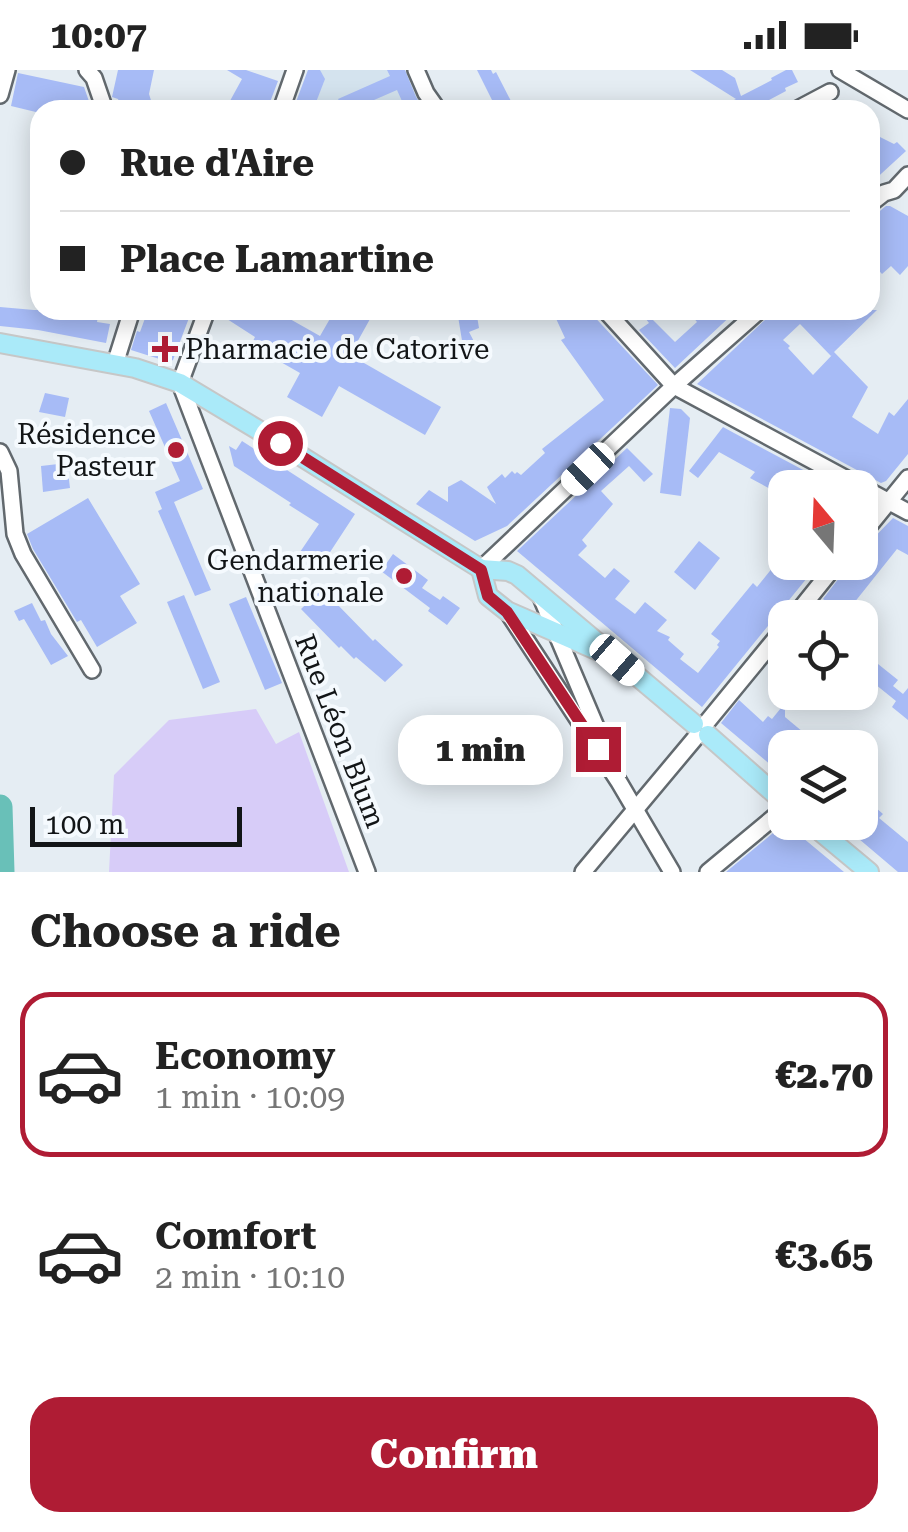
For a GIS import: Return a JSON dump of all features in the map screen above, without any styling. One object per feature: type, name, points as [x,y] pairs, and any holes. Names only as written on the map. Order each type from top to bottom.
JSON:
[{"type":"main road","points":[[0,343],[115,364],[180,383],[481,570],[508,570],[539,592],[768,790]]},
{"type":"main road","points":[[481,570],[488,596],[507,612],[614,657]]},
{"type":"main road","points":[[831,840],[869,872]]},
{"type":"street","points":[[0,95],[6,70]]},
{"type":"street","points":[[87,70],[102,100]]},
{"type":"street","points":[[284,100],[295,70]]},
{"type":"street","points":[[416,70],[431,100]]},
{"type":"street","points":[[840,70],[908,110]]},
{"type":"street","points":[[815,100],[830,92]]},
{"type":"street","points":[[901,194],[908,175]]},
{"type":"street","points":[[115,364],[129,320]]},
{"type":"street","points":[[180,383],[202,320]]},
{"type":"street","points":[[614,320],[674,386],[908,512]]},
{"type":"street","points":[[481,570],[749,320]]},
{"type":"street","name":"Rue Léon Blum","points":[[180,383],[367,872]]},
{"type":"street","points":[[0,452],[9,470],[15,534],[23,554],[92,670]]},
{"type":"street","points":[[878,515],[908,478]]},
{"type":"street","points":[[807,600],[824,580]]},
{"type":"street","points":[[539,592],[619,782]]},
{"type":"street","points":[[507,612],[619,782],[672,872]]},
{"type":"street","points":[[583,872],[768,648]]},
{"type":"street","points":[[708,872],[768,820]]},
{"type":"shaded area","points":[[308,70],[405,70],[420,100],[297,100]]},
{"type":"shaded area","points":[[256,709],[276,744],[299,732],[349,872],[109,872],[114,775],[169,720]]},
{"type":"building","points":[[118,70],[154,70],[151,100],[112,97]]},
{"type":"building","points":[[227,70],[246,70],[278,81],[271,100],[230,100],[242,79]]},
{"type":"building","points":[[308,70],[320,70],[325,79],[317,100],[297,100]]},
{"type":"building","points":[[387,70],[405,70],[418,100],[402,100],[397,90],[374,100],[338,99],[390,76]]},
{"type":"building","points":[[477,70],[496,72],[510,100],[492,100]]},
{"type":"building","points":[[690,70],[722,70],[735,78],[741,96],[786,70],[792,70],[798,82],[769,100],[736,99]]},
{"type":"building","points":[[18,73],[84,87],[89,100],[30,100],[30,111],[11,106]]},
{"type":"building","points":[[880,137],[897,142],[906,151],[880,175]]},
{"type":"building","points":[[890,206],[908,216],[908,266],[900,275],[891,266],[880,272],[880,211]]},
{"type":"building","points":[[0,307],[30,310],[30,320],[97,320],[110,324],[106,343],[0,326]]},
{"type":"building","points":[[144,320],[188,320],[169,362],[131,350],[137,331],[140,332]]},
{"type":"building","points":[[229,320],[292,320],[320,336],[329,320],[369,320],[350,355],[441,407],[425,435],[339,386],[322,417],[287,397],[300,373],[251,345],[255,337]]},
{"type":"building","points":[[459,320],[478,320],[479,328],[469,332],[479,351],[465,359]]},
{"type":"building","points":[[557,320],[597,320],[658,385],[507,526],[475,541],[416,504],[429,490],[448,502],[448,487],[461,480],[496,504],[487,487],[502,474],[505,478],[512,471],[521,475],[545,453],[542,449],[604,400],[561,340],[565,338]]},
{"type":"building","points":[[647,320],[653,320],[675,342],[695,320],[726,320],[675,368],[639,330],[649,323]]},
{"type":"building","points":[[765,320],[867,320],[834,352],[868,387],[852,417],[878,434],[889,412],[894,416],[908,399],[908,454],[881,483],[878,470],[857,470],[697,384]],"holes":[[[800,324],[833,354],[813,375],[783,340]]]},
{"type":"building","points":[[45,393],[69,398],[65,417],[39,412]]},
{"type":"building","points":[[166,403],[203,489],[174,502],[211,590],[195,596],[158,511],[162,509],[155,492],[180,481],[149,411]]},
{"type":"building","points":[[670,408],[681,409],[690,418],[681,496],[660,493]]},
{"type":"building","points":[[723,427],[803,470],[768,470],[768,488],[750,478],[755,472],[719,452],[698,478],[689,471]]},
{"type":"building","points":[[242,441],[355,514],[319,569],[298,555],[319,524],[234,466],[229,446],[236,450]]},
{"type":"building","points":[[627,448],[653,474],[644,482],[629,466],[601,491],[613,504],[582,540],[587,546],[578,555],[605,578],[614,568],[630,581],[615,599],[635,614],[645,602],[667,620],[657,631],[670,637],[668,640],[684,654],[680,659],[698,673],[719,647],[720,641],[711,634],[753,583],[757,587],[768,573],[768,580],[805,580],[789,600],[768,600],[768,626],[702,707],[517,551]]},
{"type":"building","points":[[67,463],[70,488],[43,492],[41,466]]},
{"type":"building","points":[[88,498],[140,584],[120,596],[137,623],[97,647],[81,620],[77,622],[27,534]]},
{"type":"building","points":[[893,518],[908,526],[908,555],[897,549],[878,573],[878,533]]},
{"type":"building","points":[[699,541],[720,558],[695,590],[674,572]]},
{"type":"building","points":[[393,554],[428,580],[422,588],[460,608],[447,625],[381,571]]},
{"type":"building","points":[[838,580],[872,580],[856,600],[823,599]]},
{"type":"building","points":[[320,591],[403,665],[385,682],[339,648],[301,609]]},
{"type":"building","points":[[184,595],[220,682],[203,689],[167,602]]},
{"type":"building","points":[[246,597],[282,683],[265,690],[229,604]]},
{"type":"building","points":[[32,603],[68,656],[51,665],[24,619],[19,621],[14,611]]},
{"type":"building","points":[[878,664],[898,680],[893,686],[903,694],[908,688],[908,720],[892,707],[896,701],[878,686]]},
{"type":"building","points":[[739,700],[763,722],[785,710],[785,717],[801,730],[768,730],[768,763],[721,723]]},
{"type":"building","points":[[878,810],[883,814],[879,818],[908,842],[908,872],[898,872],[860,840],[878,840]]},
{"type":"building","points":[[768,837],[805,840],[844,872],[726,872]]},
{"type":"waterway","points":[[0,807],[2,872]]},
{"type":"place","name":"Pharmacie de Catorive","points":[[165,349]]},
{"type":"place","name":"Résidence Pasteur","points":[[176,450]]},
{"type":"place","name":"Gendarmerie nationale","points":[[404,576]]},
{"type":"route","points":[[280,443],[481,570],[488,596],[507,612],[598,749]]}]
